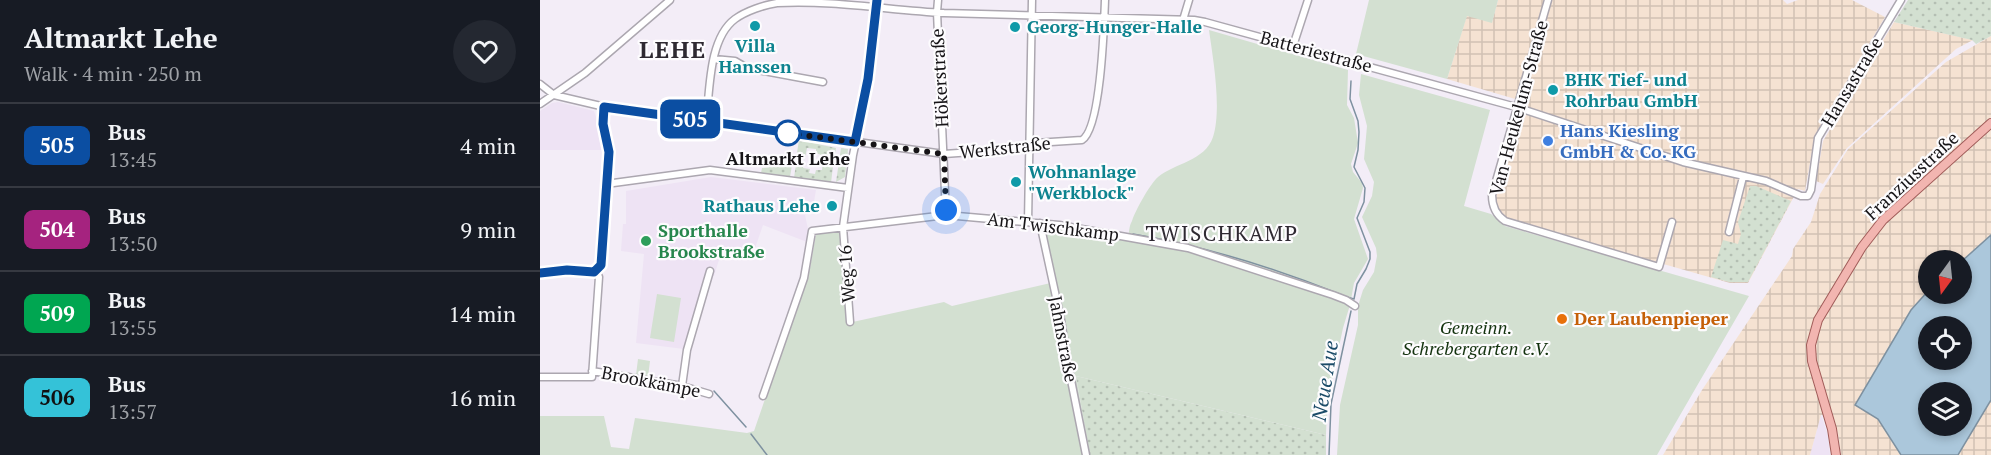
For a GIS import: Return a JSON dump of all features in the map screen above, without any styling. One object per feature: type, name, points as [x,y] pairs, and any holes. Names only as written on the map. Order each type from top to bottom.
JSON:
[{"type":"main road","name":"Franziusstraße","points":[[1836,455],[1833,429],[1812,361],[1811,345],[1818,320],[1862,247],[1883,220],[1991,123]]},
{"type":"street","points":[[540,104],[585,73],[670,0]]},
{"type":"street","name":"Hökerstraße","points":[[938,0],[946,215]]},
{"type":"street","points":[[1028,222],[1032,0]]},
{"type":"street","points":[[1104,17],[1105,0]]},
{"type":"street","points":[[1183,20],[1189,0]]},
{"type":"street","points":[[1293,46],[1308,0]]},
{"type":"street","name":"Van-Heukelum-Straße","points":[[1548,0],[1492,195],[1494,208],[1502,219],[1659,267],[1672,222]]},
{"type":"street","name":"Hansastraße","points":[[1801,196],[1808,196],[1811,190],[1818,138],[1901,0]]},
{"type":"street","name":"Batteriestraße","points":[[706,122],[715,49],[724,31],[735,19],[777,3],[815,1],[877,3],[937,12],[1183,20],[1205,22],[1516,107],[1683,162],[1766,181],[1801,196]]},
{"type":"street","name":"Weg 16","points":[[850,322],[843,227],[855,142],[865,99],[877,3]]},
{"type":"street","name":"Werkstraße","points":[[554,95],[604,107],[944,154],[1029,148],[1035,143],[1084,140],[1089,133],[1099,90],[1104,17]]},
{"type":"street","points":[[714,59],[735,61],[747,68],[823,81]]},
{"type":"street","points":[[540,84],[554,95]]},
{"type":"street","points":[[596,271],[601,263],[609,152],[603,124],[604,107]]},
{"type":"street","points":[[606,184],[710,170],[848,188]]},
{"type":"street","points":[[1729,232],[1743,177]]},
{"type":"street","name":"Am Twischkamp","points":[[763,396],[804,278],[812,231],[946,215],[1059,225],[1188,248],[1333,295],[1354,306]]},
{"type":"street","name":"Jahnstraße","points":[[1040,223],[1086,455]]},
{"type":"street","points":[[540,273],[567,270],[596,271]]},
{"type":"street","points":[[592,374],[599,278],[596,271]]},
{"type":"street","points":[[682,386],[687,350],[710,271]]},
{"type":"street","name":"Brookkämpe","points":[[540,377],[592,374],[682,386],[709,394]]},
{"type":"shaded area","points":[[1498,0],[1783,0],[1787,4],[1798,0],[1852,0],[1885,17],[1815,135],[1805,191],[1798,189],[1748,283],[1730,283],[1509,220],[1500,213],[1495,195],[1522,101],[1447,79],[1467,15],[1492,22]]},
{"type":"shaded area","points":[[1894,22],[1973,40],[1956,49],[1847,148],[1823,184],[1816,181],[1823,141]]},
{"type":"shaded area","points":[[1991,36],[1991,235],[1972,252],[1972,250],[1918,250],[1918,303],[1855,404],[1878,419],[1901,455],[1841,455],[1838,434],[1831,415],[1821,415],[1810,455],[1663,455],[1702,390],[1792,256],[1793,249],[1811,222],[1820,194],[1848,149],[1946,62]]},
{"type":"shaded area","points":[[558,102],[594,111],[604,150],[540,150],[540,111]]},
{"type":"shaded area","points":[[711,177],[816,190],[812,213],[805,215],[809,234],[807,242],[763,225],[751,260],[722,250],[714,276],[706,274],[684,349],[636,343],[644,254],[621,251],[623,224],[626,224],[626,191]]},
{"type":"shaded area","points":[[1991,400],[1991,455],[1958,455],[1969,436],[1972,436],[1972,432]]},
{"type":"shaded area","points":[[1821,415],[1828,435],[1830,455],[1810,455]]},
{"type":"green space","points":[[1369,0],[1498,0],[1492,23],[1467,16],[1447,79],[1356,54]]},
{"type":"green space","points":[[1908,0],[1991,0],[1991,36],[1976,44],[1972,40],[1894,22]]},
{"type":"green space","points":[[1209,30],[1348,70],[1347,105],[1354,118],[1358,143],[1351,164],[1363,188],[1354,219],[1368,259],[1354,283],[1343,328],[1327,403],[1326,435],[1076,376],[1090,455],[540,455],[540,416],[604,416],[611,447],[629,449],[635,418],[747,433],[754,431],[810,268],[816,234],[840,232],[848,323],[944,302],[952,306],[1055,282],[1045,229],[1060,228],[1128,239],[1130,225],[1136,211],[1155,180],[1165,172],[1197,157],[1209,145],[1213,137],[1216,126],[1217,98]]},
{"type":"green space","name":"Gemeinn. Schrebergarten e.V.","points":[[1361,74],[1490,110],[1464,206],[1491,214],[1505,226],[1749,296],[1657,455],[1337,455],[1340,405],[1358,325],[1358,306],[1363,290],[1374,272],[1377,256],[1376,248],[1362,217],[1372,196],[1374,182],[1364,159],[1367,126],[1359,95]]},
{"type":"green space","points":[[799,140],[836,148],[835,154],[824,156],[816,153],[816,149],[807,148],[805,158],[796,159]]},
{"type":"green space","points":[[841,148],[848,149],[845,177],[836,182]]},
{"type":"green space","points":[[834,158],[831,183],[794,178],[796,164],[804,163],[803,168],[810,169],[809,173],[815,174],[816,170],[822,170],[823,160]]},
{"type":"green space","points":[[792,165],[790,177],[761,173],[762,168]]},
{"type":"green space","points":[[1750,186],[1756,186],[1791,201],[1748,282],[1729,282],[1711,277],[1723,240],[1738,244],[1741,234],[1738,222]]},
{"type":"green space","points":[[657,294],[681,298],[674,342],[650,338]]},
{"type":"green space","points":[[638,359],[650,361],[648,377],[636,375]]},
{"type":"green space","points":[[1076,376],[1326,435],[1326,455],[1090,455]]},
{"type":"water","points":[[1991,235],[1991,400],[1972,432],[1972,382],[1918,382],[1918,436],[1969,436],[1958,455],[1901,455],[1878,419],[1855,405],[1911,310],[1918,302],[1972,304],[1972,252]]},
{"type":"waterway","name":"Neue Aue","points":[[1347,297],[1354,299],[1357,284],[1370,259],[1370,252],[1357,218],[1364,202],[1365,188],[1354,167],[1359,132],[1358,121],[1350,99],[1351,81]]},
{"type":"waterway","points":[[1133,234],[1239,259],[1342,295]]},
{"type":"waterway","name":"Neue Aue","points":[[1329,455],[1331,404],[1351,311]]},
{"type":"waterway","points":[[714,391],[746,427]]},
{"type":"waterway","points":[[751,434],[767,455]]},
{"type":"bus line","name":"505","points":[[540,273],[567,270],[594,272],[601,265],[609,152],[603,124],[604,107],[855,142],[865,99],[877,0]]},
{"type":"place","name":"Villa Hanssen","points":[[755,26]]},
{"type":"place","name":"Georg-Hunger-Halle","points":[[1015,27]]},
{"type":"place","name":"BHK Tief- und Rohrbau GmbH","points":[[1553,90]]},
{"type":"place","name":"Altmarkt Lehe","points":[[788,133]]},
{"type":"place","name":"Hans Kiesling GmbH & Co. KG","points":[[1548,141]]},
{"type":"place","name":"Wohnanlage \"Werkblock\"","points":[[1016,182]]},
{"type":"place","name":"Rathaus Lehe","points":[[832,206]]},
{"type":"place","name":"Sporthalle Brookstraße","points":[[646,241]]},
{"type":"place","name":"Der Laubenpieper","points":[[1562,319]]},
{"type":"district","name":"LEHE","points":[[673,50]]},
{"type":"district","name":"TWISCHKAMP","points":[[1222,234]]},
{"type":"route","points":[[788,133],[944,154],[946,210]]}]
